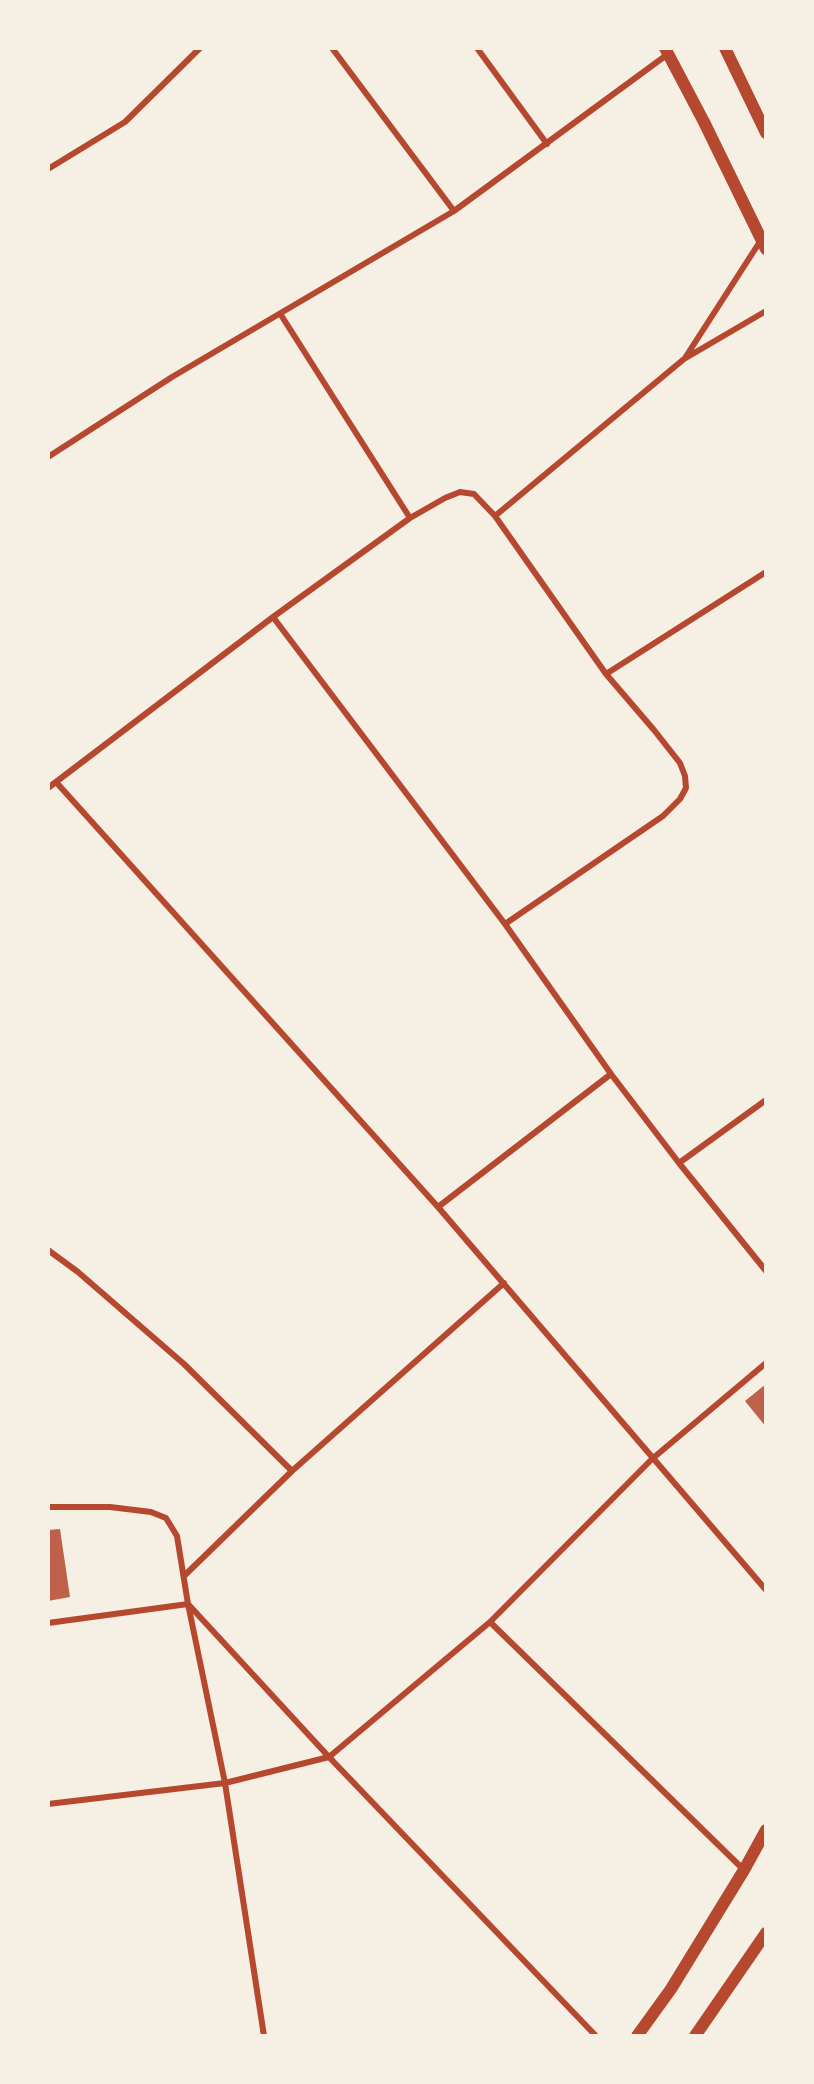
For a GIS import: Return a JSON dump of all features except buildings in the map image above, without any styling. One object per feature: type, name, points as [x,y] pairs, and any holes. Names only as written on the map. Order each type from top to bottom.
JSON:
[{"type":"main road","points":[[725,48],[766,133]]},
{"type":"main road","points":[[666,51],[764,244]]},
{"type":"main road","points":[[637,2036],[671,1989],[766,1830]]},
{"type":"main road","points":[[695,2036],[766,1933]]},
{"type":"street","points":[[48,169],[125,122],[200,48]]},
{"type":"street","points":[[332,48],[454,212]]},
{"type":"street","points":[[477,48],[547,144]]},
{"type":"street","points":[[48,457],[172,377],[454,212],[547,144],[666,51]]},
{"type":"street","points":[[684,359],[764,244]]},
{"type":"street","points":[[495,516],[684,359],[766,311]]},
{"type":"street","points":[[281,315],[410,518]]},
{"type":"street","points":[[48,788],[273,617],[410,518],[460,492],[474,494],[495,516],[606,674],[680,763],[685,776],[686,788],[680,799],[663,816],[505,924]]},
{"type":"street","points":[[606,674],[766,572]]},
{"type":"street","points":[[273,617],[505,924],[611,1074],[766,1271]]},
{"type":"street","points":[[56,782],[438,1207],[766,1590]]},
{"type":"street","points":[[438,1207],[611,1074]]},
{"type":"street","points":[[679,1163],[766,1100]]},
{"type":"street","points":[[48,1250],[78,1272],[184,1364],[292,1471]]},
{"type":"street","points":[[184,1576],[292,1471],[504,1284]]},
{"type":"street","points":[[48,1804],[225,1783],[329,1757],[490,1622],[652,1459],[766,1362]]},
{"type":"street","points":[[48,1507],[110,1507],[151,1512],[166,1518],[177,1536],[188,1604],[225,1783],[264,2036]]},
{"type":"street","points":[[48,1623],[188,1604]]},
{"type":"street","points":[[188,1604],[329,1757],[596,2036]]},
{"type":"street","points":[[490,1622],[744,1870]]}]
